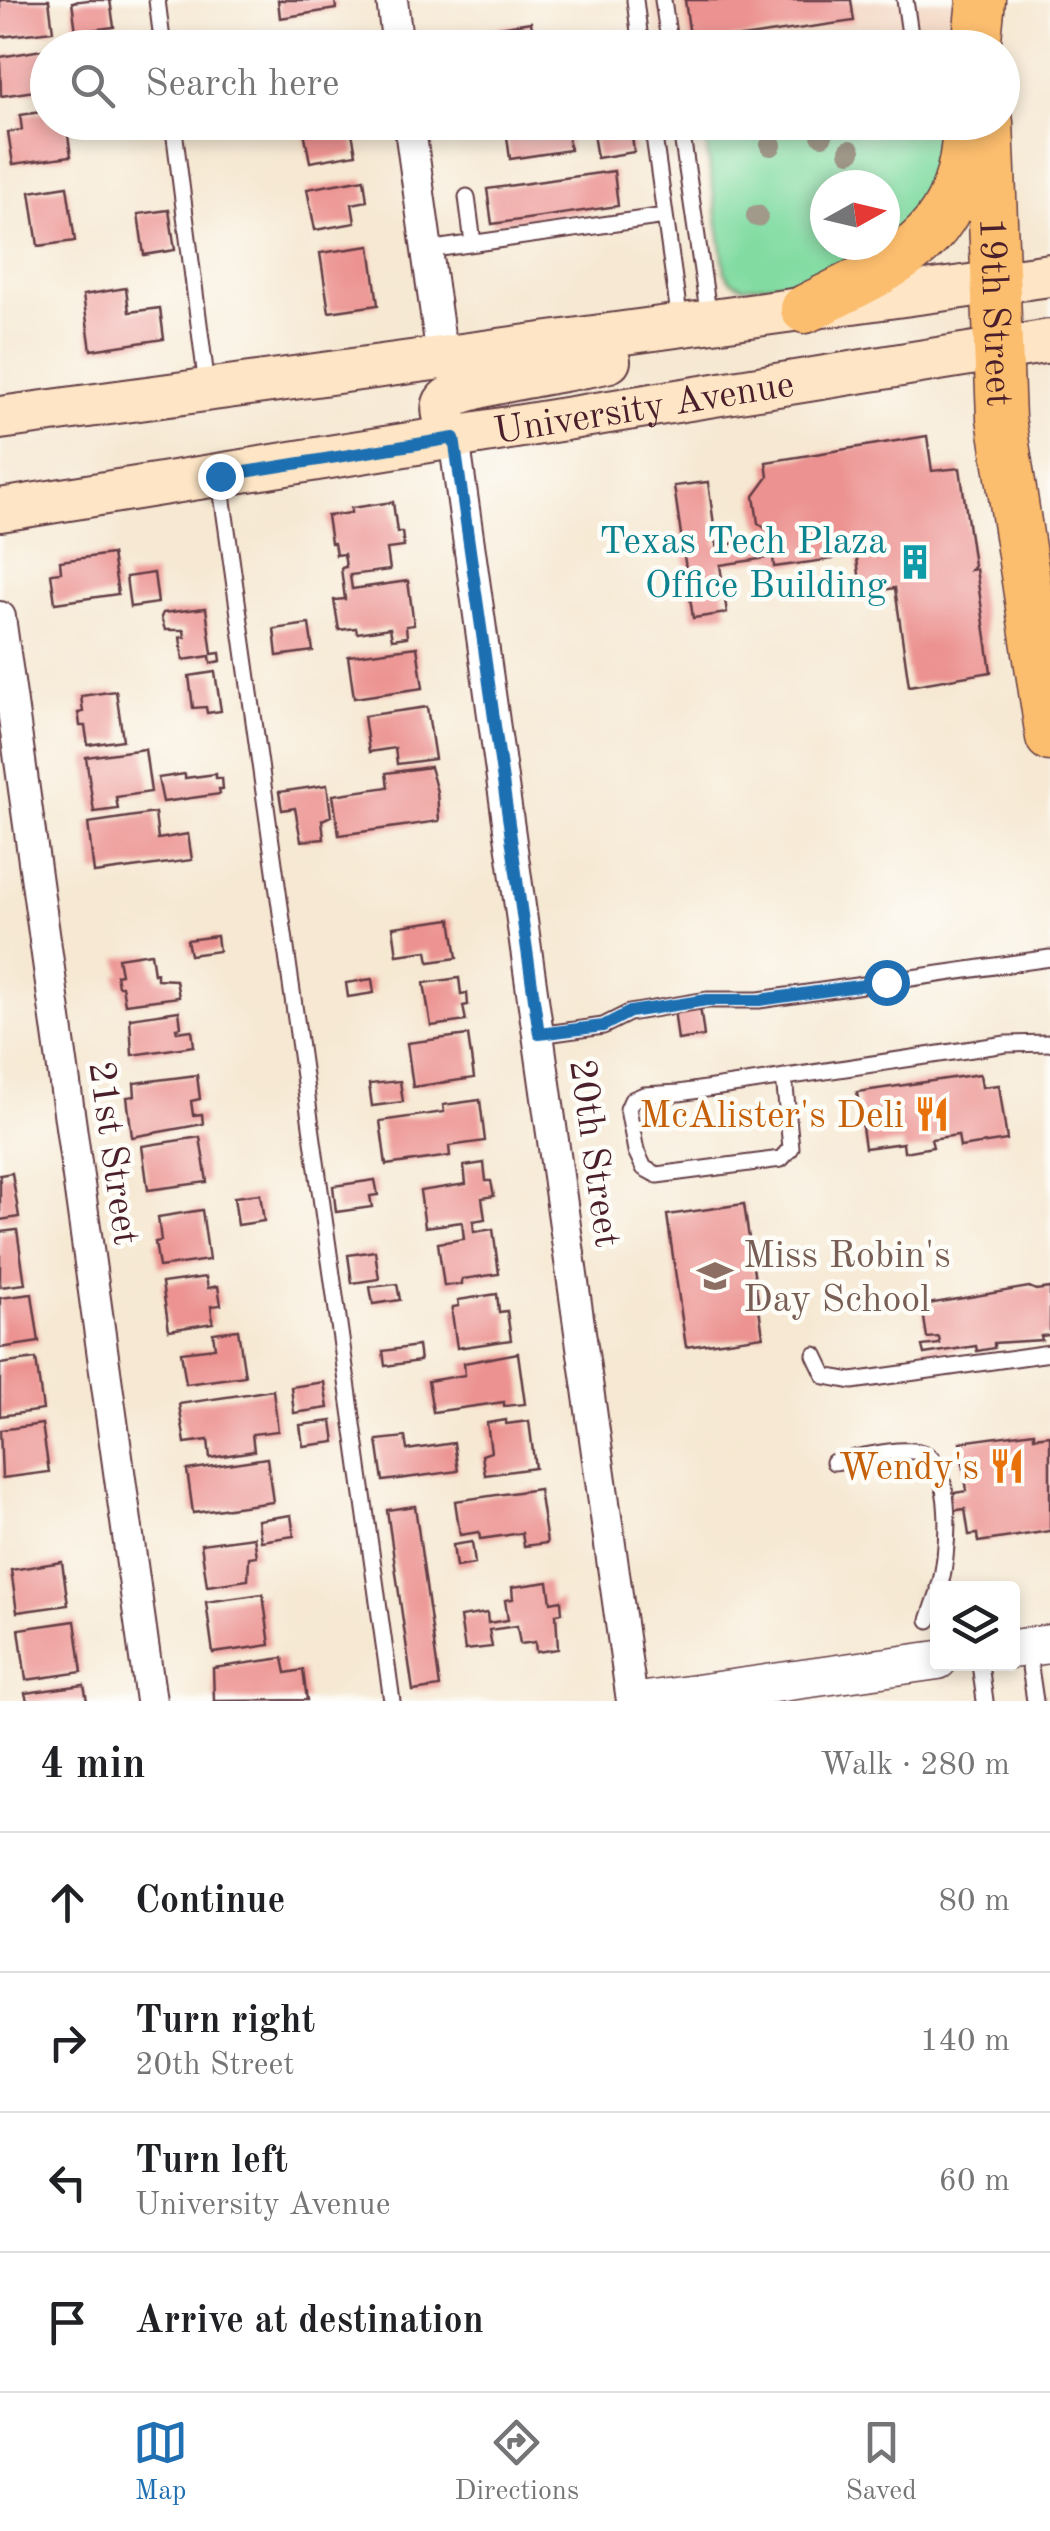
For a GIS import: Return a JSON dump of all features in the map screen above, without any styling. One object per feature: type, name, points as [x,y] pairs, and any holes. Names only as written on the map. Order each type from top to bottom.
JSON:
[{"type":"main road","points":[[979,30],[983,0]]},
{"type":"main road","points":[[983,0],[985,30]]},
{"type":"main road","points":[[804,308],[884,269],[915,248],[942,219],[966,164],[967,140]]},
{"type":"main road","name":"19th Street","points":[[989,140],[1001,418],[1050,737]]},
{"type":"main road","name":"University Avenue","points":[[0,418],[1050,275]]},
{"type":"main road","points":[[454,438],[442,412],[452,395],[604,363],[704,323]]},
{"type":"main road","name":"University Avenue","points":[[0,510],[1050,341]]},
{"type":"street","points":[[392,0],[396,30]]},
{"type":"street","points":[[411,140],[442,357]]},
{"type":"street","name":"20th Street","points":[[454,438],[632,1701]]},
{"type":"street","name":"21st Street","points":[[0,617],[151,1701]]},
{"type":"street","points":[[646,1701],[740,1694],[930,1661]]},
{"type":"lane","points":[[157,0],[161,30]]},
{"type":"lane","points":[[635,0],[639,30]]},
{"type":"lane","points":[[663,0],[667,30]]},
{"type":"lane","points":[[905,0],[909,30]]},
{"type":"lane","points":[[175,140],[208,390]]},
{"type":"lane","points":[[654,140],[665,216],[704,323]]},
{"type":"lane","points":[[682,140],[704,323]]},
{"type":"lane","points":[[467,198],[473,243]]},
{"type":"lane","points":[[426,250],[665,216]]},
{"type":"lane","points":[[220,476],[392,1701]]},
{"type":"lane","points":[[539,1034],[603,1026],[630,1012],[707,1000],[760,1000],[1050,958]]},
{"type":"lane","points":[[784,1077],[791,1148],[781,1159],[656,1175],[644,1168],[636,1151],[628,1108],[632,1100],[644,1095],[1006,1044],[1050,1043]]},
{"type":"lane","points":[[814,1355],[825,1376],[852,1381],[1050,1353]]},
{"type":"lane","points":[[834,1462],[909,1451],[928,1455],[934,1461],[942,1481],[949,1544],[940,1581]]},
{"type":"lane","points":[[1030,1647],[1035,1701]]},
{"type":"lane","points":[[981,1671],[985,1701]]},
{"type":"shaded area","points":[[651,0],[954,0],[956,30],[655,30]]},
{"type":"green space","points":[[706,140],[957,140],[937,197],[900,243],[900,170],[810,170],[810,260],[874,260],[837,275],[744,287],[730,280],[725,272]]},
{"type":"building","points":[[0,0],[49,0],[53,30],[30,30],[30,34],[0,37]]},
{"type":"building","points":[[110,0],[114,27],[76,30],[72,2]]},
{"type":"building","points":[[278,0],[335,0],[336,9],[280,18]]},
{"type":"building","points":[[685,0],[851,0],[854,21],[790,30],[689,30]]},
{"type":"building","points":[[531,22],[532,30],[480,30]]},
{"type":"building","points":[[30,52],[30,92],[1,96],[0,57]]},
{"type":"building","points":[[30,114],[30,140],[69,140],[71,156],[13,164],[8,132],[22,130],[20,115]]},
{"type":"building","points":[[306,140],[353,140],[356,154],[310,162]]},
{"type":"building","points":[[507,140],[569,140],[570,150],[510,159]]},
{"type":"building","points":[[594,140],[632,140],[634,152],[597,158]]},
{"type":"building","points":[[614,171],[618,206],[492,224],[487,189]]},
{"type":"building","points":[[364,179],[367,201],[352,204],[355,223],[315,230],[307,189]]},
{"type":"building","points":[[67,186],[75,241],[38,246],[30,192]]},
{"type":"building","points":[[169,210],[175,250],[144,255],[138,214]]},
{"type":"building","points":[[370,246],[378,305],[329,312],[320,253]]},
{"type":"building","points":[[126,288],[129,312],[160,308],[164,339],[91,350],[83,295]]},
{"type":"building","name":"Texas Tech Plaza Office Building","points":[[927,436],[932,471],[960,468],[974,565],[970,570],[976,569],[991,672],[909,686],[895,588],[865,593],[861,590],[855,543],[831,546],[833,559],[774,567],[773,557],[720,565],[727,613],[693,618],[674,486],[708,482],[717,546],[770,538],[769,531],[758,523],[754,496],[768,477],[766,462]]},
{"type":"building","points":[[393,502],[397,532],[402,532],[404,547],[387,549],[390,570],[350,575],[352,589],[408,581],[414,625],[406,626],[407,637],[392,639],[390,628],[357,633],[356,628],[339,630],[334,600],[345,599],[341,568],[346,567],[344,554],[336,555],[331,543],[327,516]]},
{"type":"building","points":[[112,554],[118,594],[55,603],[51,573],[61,572],[60,561]]},
{"type":"building","points":[[154,573],[158,603],[130,607],[126,577]]},
{"type":"building","points":[[206,608],[212,654],[220,653],[221,661],[211,663],[210,656],[183,660],[180,637],[185,637],[184,630],[165,630],[161,617],[163,613]]},
{"type":"building","points":[[309,624],[313,651],[277,656],[274,629]]},
{"type":"building","points":[[417,647],[423,688],[354,698],[348,656]]},
{"type":"building","points":[[215,672],[221,711],[207,713],[206,707],[193,708],[189,676]]},
{"type":"building","points":[[116,691],[123,740],[88,745],[78,713],[83,712],[81,696]]},
{"type":"building","points":[[427,707],[435,759],[397,764],[395,748],[369,752],[364,716]]},
{"type":"building","points":[[145,749],[151,792],[116,797],[118,809],[94,812],[86,757]]},
{"type":"building","points":[[430,767],[439,821],[339,835],[333,795],[388,787],[386,773]]},
{"type":"building","points":[[185,774],[185,778],[216,774],[216,778],[222,778],[223,789],[219,789],[220,794],[163,802],[158,778]]},
{"type":"building","points":[[327,785],[331,816],[322,820],[324,839],[301,841],[295,808],[282,810],[279,792]]},
{"type":"building","points":[[155,813],[158,839],[188,834],[192,860],[94,873],[88,823]]},
{"type":"building","points":[[451,919],[457,958],[429,962],[427,951],[397,955],[393,927]]},
{"type":"building","points":[[217,936],[219,951],[190,955],[187,940]]},
{"type":"building","points":[[151,953],[157,979],[176,980],[179,997],[125,1004],[116,975],[121,974],[118,958]]},
{"type":"building","points":[[459,978],[461,994],[467,993],[468,1005],[463,1006],[466,1021],[431,1026],[424,983]]},
{"type":"building","points":[[372,979],[374,993],[348,997],[346,983]]},
{"type":"building","points":[[700,1006],[704,1036],[678,1040],[674,1009]]},
{"type":"building","points":[[179,1011],[181,1027],[176,1028],[177,1032],[192,1030],[194,1046],[132,1055],[130,1018]]},
{"type":"building","points":[[468,1035],[474,1078],[413,1087],[407,1043]]},
{"type":"building","name":"McAlister's Deli","points":[[980,1074],[982,1087],[999,1085],[1007,1140],[960,1147],[958,1135],[931,1139],[933,1147],[904,1152],[903,1143],[865,1148],[857,1092]]},
{"type":"building","points":[[197,1075],[200,1099],[191,1101],[193,1115],[202,1114],[203,1124],[132,1137],[127,1097],[135,1096],[134,1083]]},
{"type":"building","points":[[400,1081],[403,1102],[372,1106],[369,1084]]},
{"type":"building","points":[[480,1100],[485,1141],[449,1146],[450,1156],[386,1165],[380,1121],[444,1112],[443,1105]]},
{"type":"building","points":[[200,1137],[207,1182],[148,1190],[142,1146]]},
{"type":"building","points":[[484,1163],[486,1181],[491,1181],[494,1196],[482,1198],[485,1219],[473,1221],[474,1232],[493,1229],[499,1274],[462,1279],[462,1284],[444,1286],[438,1243],[464,1239],[462,1222],[425,1227],[420,1191],[466,1184],[464,1166]]},
{"type":"building","points":[[12,1173],[19,1217],[0,1220],[0,1175]]},
{"type":"building","points":[[375,1180],[378,1195],[370,1196],[372,1207],[336,1212],[333,1186]]},
{"type":"building","points":[[260,1194],[264,1221],[238,1225],[234,1197]]},
{"type":"building","name":"Miss Robin's Day School","points":[[744,1204],[763,1336],[686,1347],[667,1215]]},
{"type":"building","points":[[202,1210],[209,1260],[159,1267],[155,1242],[161,1241],[158,1217]]},
{"type":"building","points":[[17,1230],[25,1284],[0,1287],[0,1232]]},
{"type":"building","points":[[375,1251],[379,1279],[352,1283],[348,1255]]},
{"type":"building","points":[[206,1277],[208,1288],[218,1286],[221,1305],[211,1306],[213,1323],[169,1330],[162,1283]]},
{"type":"building","points":[[397,1284],[400,1300],[373,1304],[370,1287]]},
{"type":"building","points":[[1029,1287],[1050,1288],[1050,1335],[1041,1336],[1042,1340],[994,1343],[994,1348],[977,1351],[976,1346],[924,1354],[922,1346],[940,1344],[939,1337],[927,1338],[922,1305]]},
{"type":"building","points":[[32,1294],[39,1342],[0,1348],[0,1298]]},
{"type":"building","points":[[497,1294],[499,1312],[507,1311],[511,1340],[457,1348],[452,1313],[453,1307],[459,1306],[458,1300]]},
{"type":"building","points":[[238,1330],[245,1376],[186,1384],[181,1352],[215,1348],[213,1333]]},
{"type":"building","points":[[418,1346],[420,1361],[385,1366],[383,1351]]},
{"type":"building","points":[[518,1353],[525,1404],[504,1406],[504,1402],[433,1412],[428,1381],[465,1375],[464,1363]]},
{"type":"building","points":[[36,1359],[43,1410],[0,1416],[0,1364]]},
{"type":"building","points":[[324,1382],[328,1408],[294,1413],[291,1387]]},
{"type":"building","points":[[273,1390],[278,1431],[252,1434],[254,1451],[210,1458],[208,1440],[185,1443],[179,1404]]},
{"type":"building","points":[[506,1420],[506,1424],[529,1421],[535,1468],[485,1475],[482,1455],[491,1452],[487,1423]]},
{"type":"building","points":[[332,1421],[335,1442],[303,1446],[300,1425]]},
{"type":"building","points":[[42,1424],[49,1472],[2,1478],[0,1430]]},
{"type":"building","name":"Wendy's","points":[[1034,1432],[1034,1437],[1050,1435],[1050,1531],[978,1542],[977,1534],[969,1535],[965,1509],[950,1511],[948,1494],[967,1491],[960,1442]]},
{"type":"building","points":[[405,1437],[407,1450],[454,1443],[458,1471],[383,1481],[377,1440]]},
{"type":"building","points":[[267,1458],[273,1502],[193,1513],[187,1470]]},
{"type":"building","points":[[539,1489],[547,1543],[524,1546],[522,1533],[480,1539],[479,1532],[460,1535],[455,1501]]},
{"type":"building","points":[[415,1506],[440,1687],[413,1691],[387,1510]]},
{"type":"building","points":[[291,1515],[294,1536],[261,1541],[258,1520]]},
{"type":"building","points":[[254,1537],[257,1556],[249,1557],[248,1580],[207,1586],[201,1544]]},
{"type":"building","points":[[472,1542],[475,1564],[456,1567],[453,1545]]},
{"type":"building","points":[[62,1562],[68,1605],[17,1612],[11,1570]]},
{"type":"building","points":[[548,1582],[551,1602],[561,1600],[562,1613],[556,1614],[558,1649],[536,1652],[535,1642],[520,1644],[517,1626],[489,1630],[492,1647],[465,1650],[460,1617],[487,1613],[488,1623],[508,1620],[505,1600],[513,1599],[512,1587]]},
{"type":"building","points":[[263,1594],[270,1645],[213,1653],[206,1602]]},
{"type":"building","points":[[75,1621],[82,1672],[26,1680],[19,1629]]},
{"type":"building","points":[[283,1658],[286,1673],[303,1670],[307,1700],[214,1701],[213,1668]]},
{"type":"building","points":[[84,1685],[87,1701],[27,1701],[25,1693]]},
{"type":"place","name":"Texas Tech Plaza Office Building","points":[[915,562]]},
{"type":"place","name":"McAlister's Deli","points":[[932,1114]]},
{"type":"place","name":"Miss Robin's Day School","points":[[715,1276]]},
{"type":"place","name":"Wendy's","points":[[1007,1466]]},
{"type":"route","points":[[220,476],[454,438],[539,1034],[603,1026],[630,1012],[707,1000],[760,1000],[886,982]]}]
